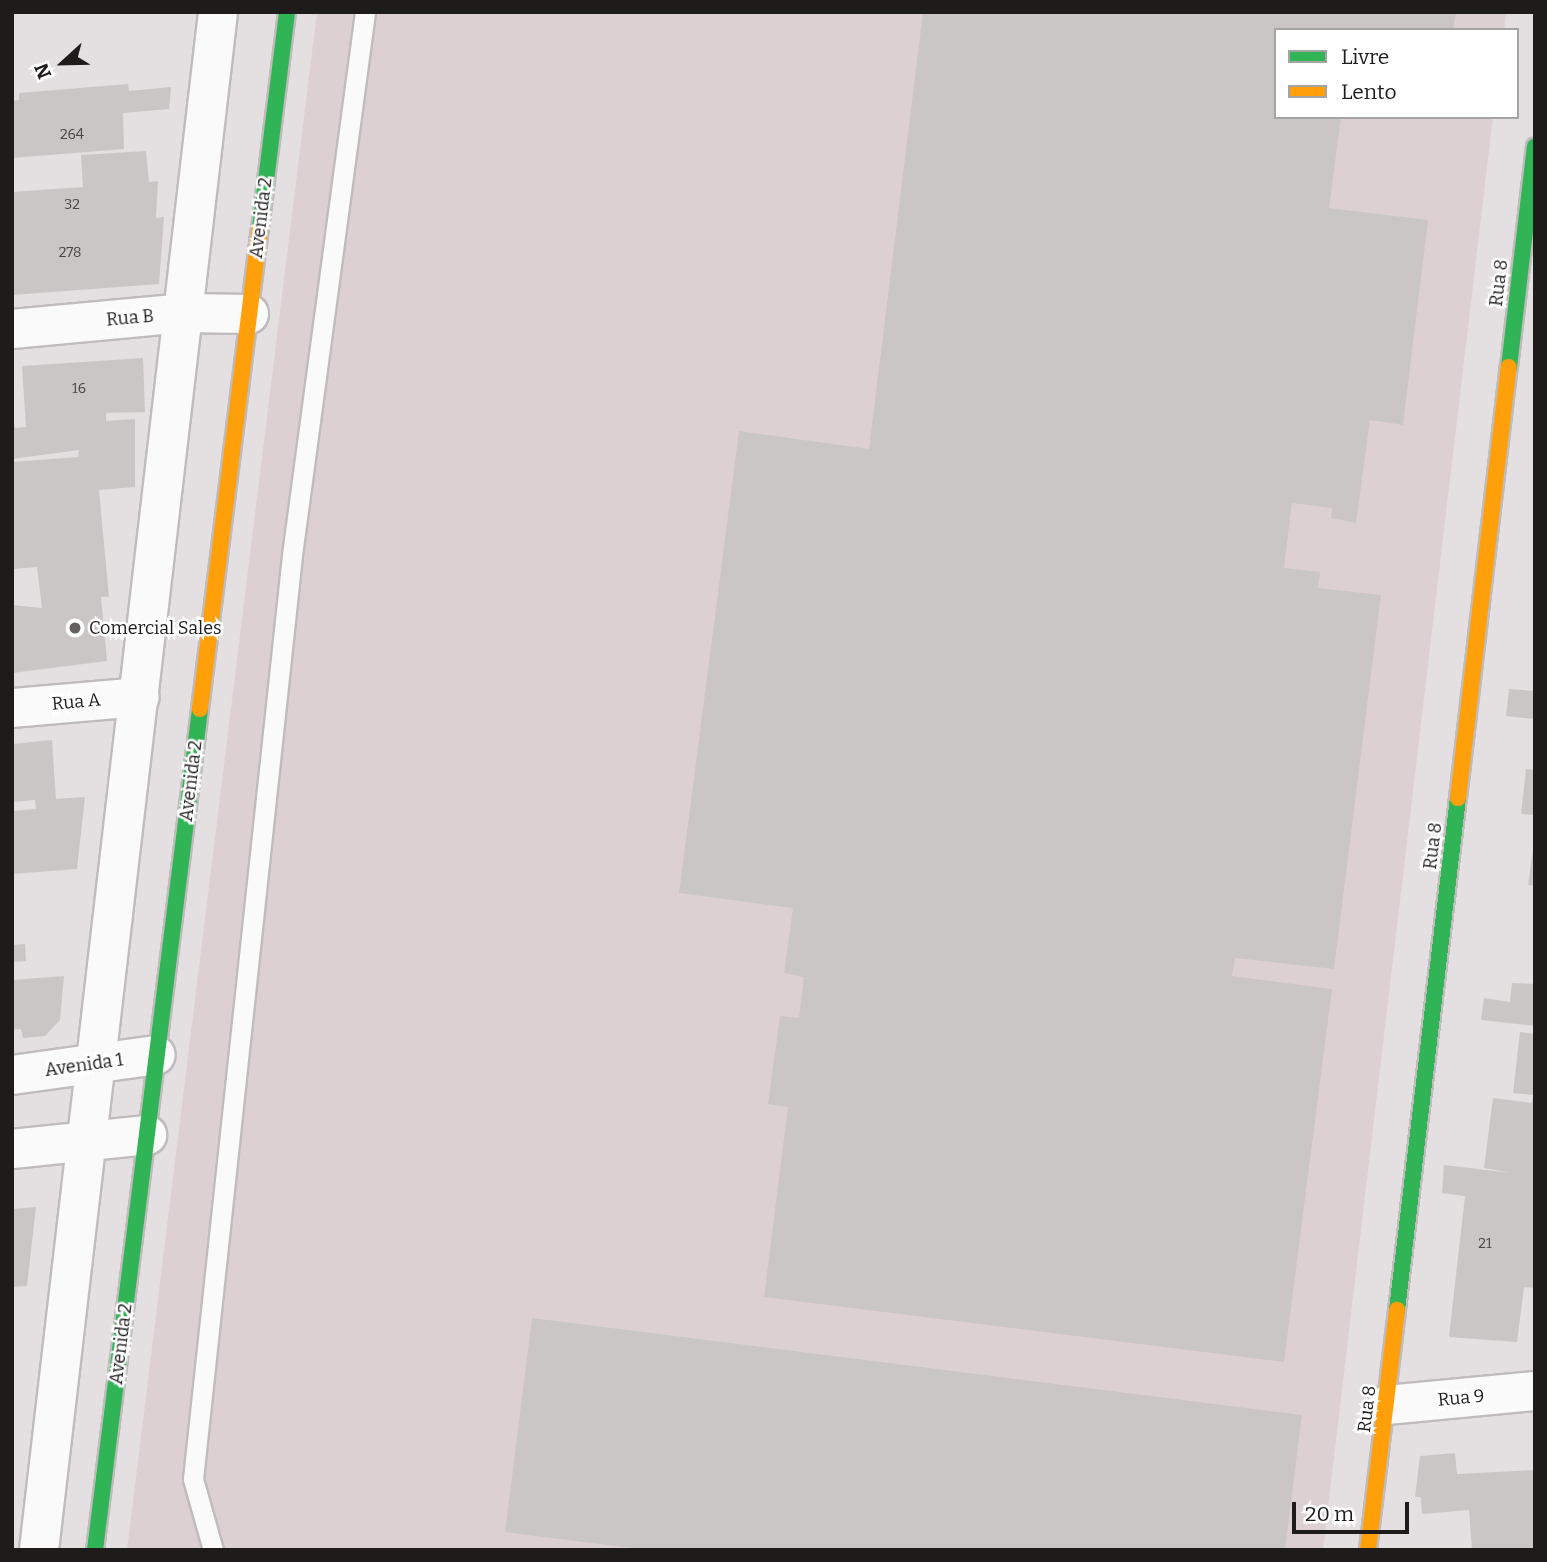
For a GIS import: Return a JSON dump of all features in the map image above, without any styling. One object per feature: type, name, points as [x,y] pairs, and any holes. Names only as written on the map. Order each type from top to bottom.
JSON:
[{"type":"street","points":[[39,1550],[218,12]]},
{"type":"street","name":"Avenida 2","points":[[95,1550],[286,12]]},
{"type":"street","name":"Rua 8","points":[[1368,1550],[1523,344],[1535,147]]},
{"type":"street","name":"Rua B","points":[[12,328],[183,313],[248,313]]},
{"type":"street","name":"Rua A","points":[[12,708],[140,697]]},
{"type":"street","name":"Avenida 1","points":[[12,1075],[156,1055]]},
{"type":"street","points":[[12,1149],[147,1135]]},
{"type":"street","name":"Rua 9","points":[[1387,1405],[1535,1391]]},
{"type":"lane","points":[[213,1550],[193,1479],[292,555],[365,12]]},
{"type":"shaded area","points":[[317,12],[1506,12],[1504,28],[1274,28],[1274,119],[1493,119],[1323,1550],[127,1550]]},
{"type":"building","points":[[923,12],[1456,12],[1453,28],[1274,28],[1274,119],[1341,119],[1329,208],[1428,220],[1403,425],[1370,420],[1356,523],[1331,518],[1332,508],[1292,503],[1284,568],[1320,572],[1318,588],[1381,595],[1334,969],[1235,958],[1232,976],[1332,989],[1284,1362],[764,1297],[788,1107],[768,1104],[780,1016],[799,1018],[804,977],[784,973],[793,908],[679,893],[739,431],[869,449]]},
{"type":"building","points":[[128,84],[129,91],[171,87],[169,109],[123,113],[124,149],[12,158],[12,101],[19,100],[19,93]]},
{"type":"building","points":[[146,151],[149,182],[158,181],[156,218],[164,217],[159,284],[12,295],[12,192],[83,187],[81,155]]},
{"type":"building","points":[[143,358],[145,412],[106,413],[106,421],[135,419],[135,487],[99,490],[109,597],[101,597],[107,661],[12,673],[12,605],[42,608],[37,567],[13,569],[12,462],[78,457],[79,450],[12,459],[12,412],[15,428],[26,427],[22,366]]},
{"type":"building","points":[[1509,689],[1535,691],[1534,719],[1506,716]]},
{"type":"building","points":[[52,740],[56,799],[85,797],[77,869],[12,874],[12,811],[36,809],[35,800],[12,802],[12,744]]},
{"type":"building","points":[[1526,769],[1535,770],[1535,815],[1521,814]]},
{"type":"building","points":[[1535,849],[1535,886],[1528,885]]},
{"type":"building","points":[[25,944],[26,961],[12,962],[12,945]]},
{"type":"building","points":[[64,976],[60,1020],[45,1036],[23,1038],[21,1029],[12,1030],[12,980]]},
{"type":"building","points":[[1512,983],[1535,984],[1535,1026],[1481,1020],[1484,998],[1510,1002]]},
{"type":"building","points":[[1520,1032],[1535,1034],[1535,1288],[1524,1287],[1517,1342],[1449,1337],[1465,1196],[1442,1193],[1444,1165],[1511,1173],[1484,1168],[1493,1098],[1532,1103],[1533,1095],[1513,1093]]},
{"type":"building","points":[[36,1207],[27,1286],[12,1287],[12,1209]]},
{"type":"building","points":[[532,1318],[1302,1415],[1285,1550],[647,1550],[505,1532]]},
{"type":"building","points":[[1455,1453],[1457,1474],[1535,1470],[1535,1550],[1472,1550],[1469,1510],[1422,1514],[1421,1497],[1415,1497],[1420,1456]]},
{"type":"traffic: fast","points":[[260,229],[287,12]]},
{"type":"traffic: fast","points":[[1509,367],[1535,147]]},
{"type":"traffic: fast","points":[[95,1550],[200,709]]},
{"type":"traffic: fast","points":[[1397,1310],[1458,798]]},
{"type":"traffic: slow","points":[[200,709],[260,229]]},
{"type":"traffic: slow","points":[[1458,798],[1509,367]]},
{"type":"traffic: slow","points":[[1368,1550],[1397,1310]]},
{"type":"place","name":"Comercial Sales","points":[[75,628]]}]
